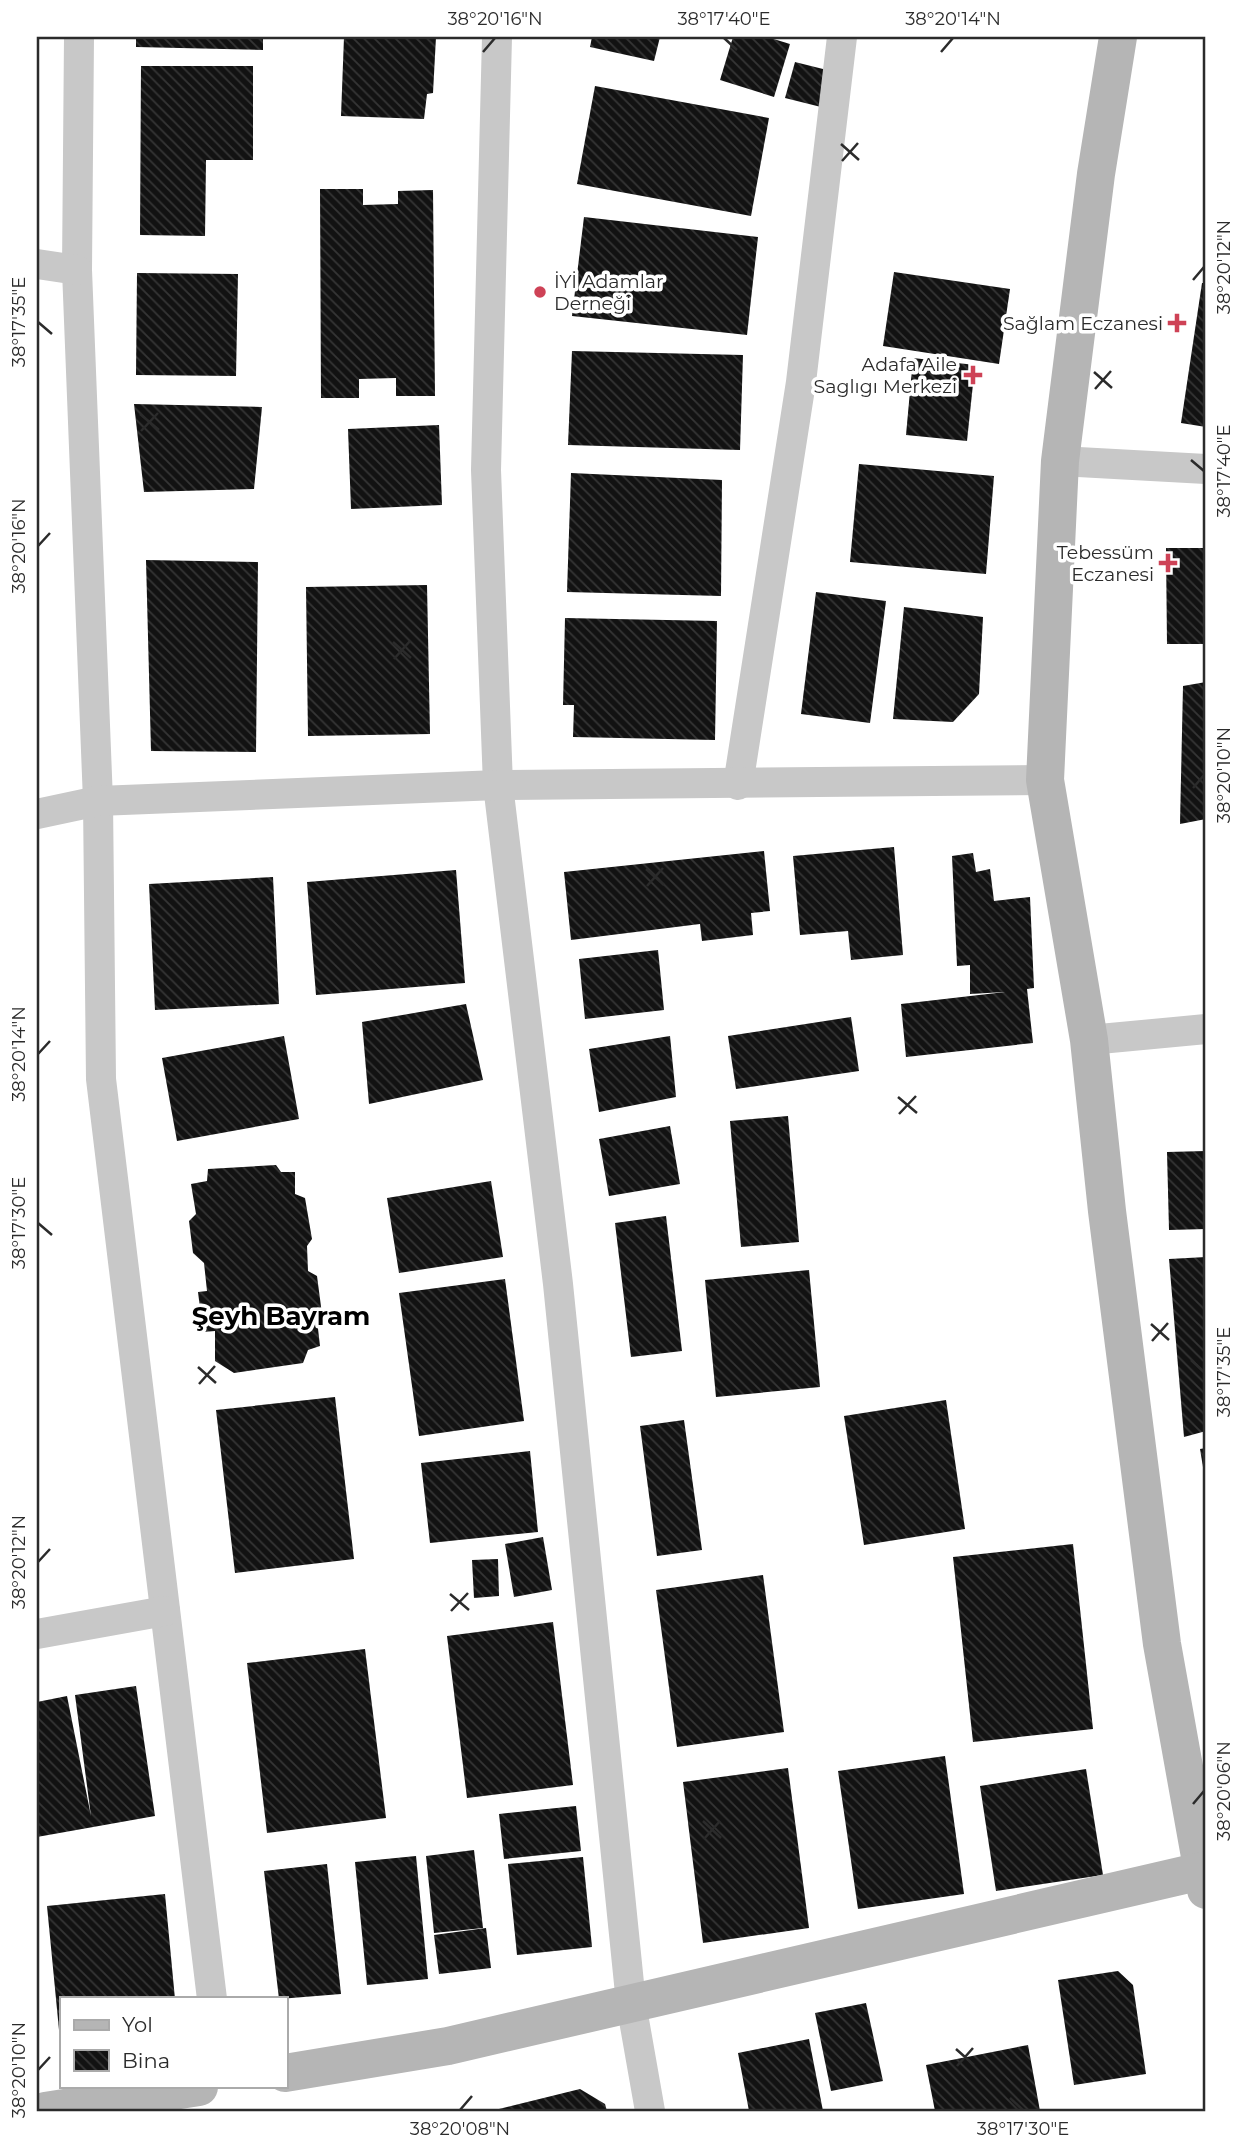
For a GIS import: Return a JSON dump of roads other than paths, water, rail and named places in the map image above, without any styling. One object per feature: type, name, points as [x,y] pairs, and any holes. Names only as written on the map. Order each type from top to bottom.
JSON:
[{"type":"main road","points":[[287,2073],[448,2046],[1205,1877],[1162,1644],[1107,1211],[1089,1040],[1045,780],[1060,461],[1096,174],[1118,37]]},
{"type":"main road","points":[[45,2111],[193,2088]]},
{"type":"street","points":[[79,37],[77,270],[98,801],[101,1079],[212,1997]]},
{"type":"street","points":[[497,37],[486,470],[498,785],[558,1284],[631,2004],[650,2111]]},
{"type":"street","points":[[738,785],[801,382],[842,37]]},
{"type":"street","points":[[37,264],[77,270]]},
{"type":"street","points":[[1060,461],[1206,469]]},
{"type":"street","points":[[37,814],[98,801],[498,785],[738,785],[1045,780]]},
{"type":"street","points":[[1089,1040],[1206,1029]]},
{"type":"street","points":[[37,1634],[165,1611]]},
{"type":"place","name":"İYİ Adamlar Derneği","points":[[540,292]]},
{"type":"place","name":"Sağlam Eczanesi","points":[[1177,323]]},
{"type":"place","name":"Adafa Aile Saglıgı Merkezi","points":[[973,375]]},
{"type":"place","name":"Tebessüm Eczanesi","points":[[1168,563]]},
{"type":"district","name":"Şeyh Bayram","points":[[281,1316]]}]
